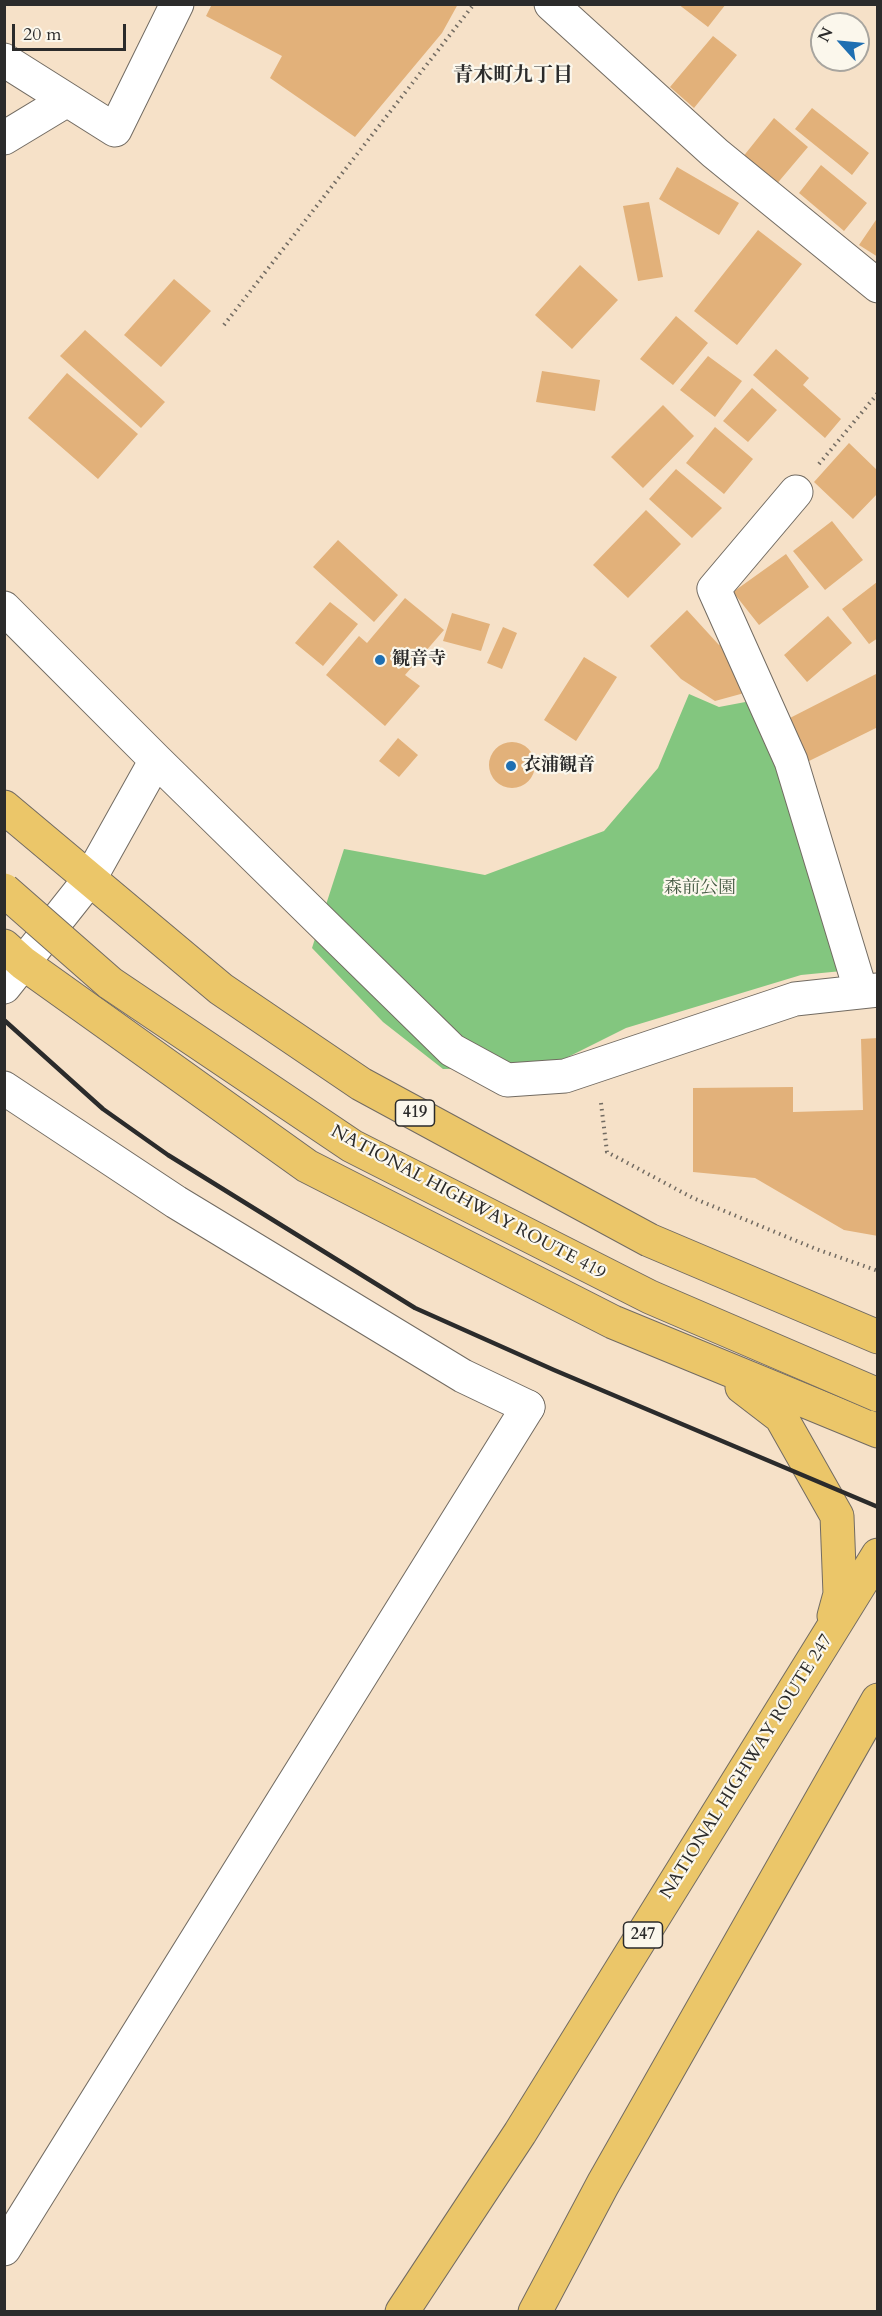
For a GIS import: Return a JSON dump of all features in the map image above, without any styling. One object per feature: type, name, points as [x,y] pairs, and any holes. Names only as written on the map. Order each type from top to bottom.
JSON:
[{"type":"highway","name":"419","points":[[4,807],[221,989],[361,1084],[649,1240],[878,1337]]},
{"type":"highway","name":"NATIONAL HIGHWAY ROUTE 419","points":[[4,890],[110,983],[351,1146],[650,1297],[878,1395]]},
{"type":"highway","points":[[11,965],[307,1166],[613,1322],[878,1431]]},
{"type":"highway","points":[[708,1361],[781,1417],[837,1516],[840,1594],[828,1635]]},
{"type":"highway","name":"NATIONAL HIGHWAY ROUTE 247","points":[[402,2312],[520,2133],[878,1555]]},
{"type":"highway","points":[[535,2312],[603,2184],[878,1700]]},
{"type":"street","points":[[4,60],[115,130],[177,4]]},
{"type":"street","points":[[551,4],[715,153],[878,286]]},
{"type":"street","points":[[4,138],[67,100]]},
{"type":"street","points":[[4,608],[452,1050],[507,1080],[565,1076],[795,999],[869,991],[791,761],[714,589],[796,492]]},
{"type":"street","points":[[11,965],[89,880],[156,760]]},
{"type":"street","points":[[4,1088],[176,1202],[463,1376],[528,1407],[4,2249]]},
{"type":"path","points":[[224,326],[474,4]]},
{"type":"path","points":[[796,492],[878,393]]},
{"type":"path","points":[[596,1066],[607,1152],[693,1198],[816,1249],[878,1271]]},
{"type":"green space","name":"森前公園","points":[[689,694],[719,707],[756,700],[842,971],[801,975],[626,1028],[564,1059],[509,1068],[443,1069],[383,1022],[312,948],[344,849],[485,875],[604,831],[658,768]]},
{"type":"building","points":[[212,4],[458,4],[442,33],[355,137],[270,78],[282,56],[206,16]]},
{"type":"building","points":[[678,4],[726,4],[708,27]]},
{"type":"building","points":[[713,36],[737,55],[694,108],[670,87]]},
{"type":"building","points":[[812,108],[869,153],[852,175],[795,129]]},
{"type":"building","points":[[774,118],[808,147],[775,186],[742,158]]},
{"type":"building","points":[[821,165],[867,203],[844,231],[799,193]]},
{"type":"building","points":[[677,167],[739,203],[719,235],[659,199]]},
{"type":"building","points":[[649,202],[663,277],[638,281],[623,206]]},
{"type":"building","points":[[878,217],[878,257],[859,245]]},
{"type":"building","points":[[758,230],[802,264],[737,345],[694,311]]},
{"type":"building","points":[[580,265],[618,300],[572,349],[535,315]]},
{"type":"building","points":[[174,279],[211,311],[161,367],[124,335]]},
{"type":"building","points":[[676,316],[708,343],[673,385],[640,359]]},
{"type":"building","points":[[85,330],[165,402],[141,428],[60,356]]},
{"type":"building","points":[[776,349],[809,378],[803,385],[841,419],[825,438],[753,375]]},
{"type":"building","points":[[708,356],[742,381],[715,417],[680,390]]},
{"type":"building","points":[[542,371],[600,380],[595,411],[536,402]]},
{"type":"building","points":[[67,373],[138,434],[98,479],[28,418]]},
{"type":"building","points":[[752,388],[777,410],[748,442],[723,421]]},
{"type":"building","points":[[663,405],[694,436],[643,488],[611,457]]},
{"type":"building","points":[[715,427],[753,459],[724,494],[686,463]]},
{"type":"building","points":[[849,443],[878,471],[878,493],[853,519],[814,482]]},
{"type":"building","points":[[676,469],[722,508],[692,538],[649,499]]},
{"type":"building","points":[[646,510],[681,544],[628,598],[593,565]]},
{"type":"building","points":[[832,521],[863,560],[825,590],[793,551]]},
{"type":"building","points":[[338,540],[398,595],[374,622],[313,567]]},
{"type":"building","points":[[786,554],[809,587],[759,625],[733,592]]},
{"type":"building","points":[[877,582],[878,638],[869,644],[842,609]]},
{"type":"building","points":[[405,598],[444,630],[405,675],[420,686],[385,726],[326,675],[359,636],[367,643]]},
{"type":"building","points":[[330,602],[358,624],[323,666],[295,643]]},
{"type":"building","points":[[687,610],[719,645],[726,638],[748,692],[715,701],[681,679],[650,646]]},
{"type":"building","points":[[452,613],[490,624],[481,651],[443,641]]},
{"type":"building","points":[[828,616],[852,643],[807,682],[784,655]]},
{"type":"building","points":[[503,627],[517,633],[502,669],[487,663]]},
{"type":"building","points":[[584,657],[617,677],[576,741],[544,720]]},
{"type":"building","points":[[878,673],[878,727],[807,762],[786,720]]},
{"type":"building","points":[[398,738],[418,755],[399,777],[379,761]]},
{"type":"building","points":[[512,742],[521,743],[528,749],[534,756],[534,774],[528,781],[521,787],[512,788],[503,787],[496,781],[490,774],[489,765],[490,756],[496,749],[503,743]]},
{"type":"building","points":[[878,1038],[878,1236],[844,1230],[755,1178],[693,1172],[693,1088],[793,1087],[793,1112],[863,1110],[861,1039]]},
{"type":"railway","points":[[4,1020],[103,1109],[168,1155],[415,1308],[554,1370],[878,1507]]},
{"type":"place","name":"観音寺","points":[[380,660]]},
{"type":"place","name":"衣浦観音","points":[[511,766]]},
{"type":"district","name":"青木町九丁目","points":[[513,76]]}]
